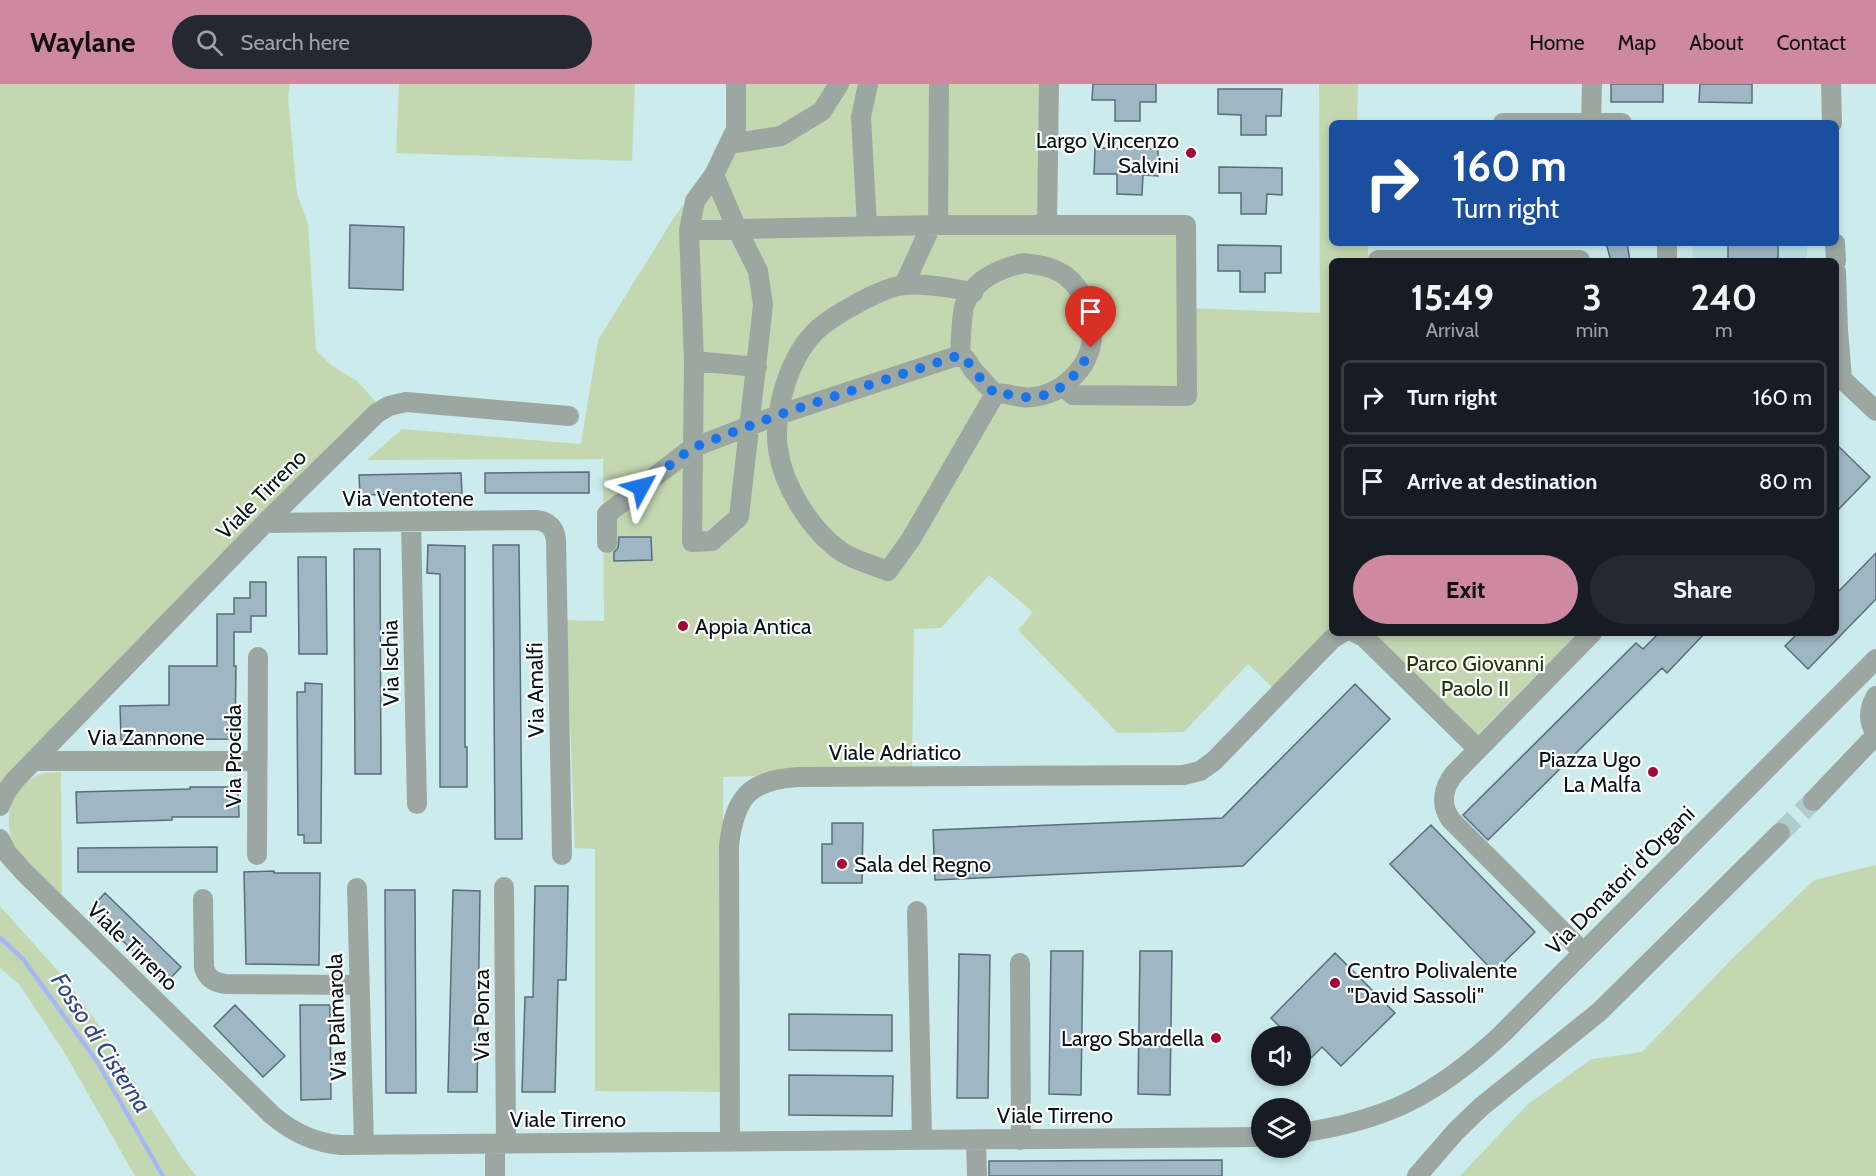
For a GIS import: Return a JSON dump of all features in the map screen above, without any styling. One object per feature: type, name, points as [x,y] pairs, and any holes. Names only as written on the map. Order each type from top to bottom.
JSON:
[{"type":"street","points":[[714,175],[736,229],[758,272],[763,305],[739,517],[712,541],[692,542],[694,361],[688,230],[695,201],[714,175],[736,129],[736,84]]},
{"type":"street","points":[[729,144],[781,136],[822,111],[839,84]]},
{"type":"street","points":[[867,226],[861,117],[868,84]]},
{"type":"street","points":[[904,285],[934,225],[939,84]]},
{"type":"street","points":[[1047,225],[1049,84]]},
{"type":"street","points":[[1591,120],[1592,84]]},
{"type":"street","points":[[1831,84],[1832,120]]},
{"type":"street","points":[[688,230],[934,225],[1186,225],[1187,396],[1073,395],[1063,386]]},
{"type":"street","points":[[1459,258],[1580,255]]},
{"type":"street","points":[[960,355],[965,304],[980,282],[1004,267],[1024,263],[1044,266],[1066,276],[1084,296],[1093,323],[1091,348],[1084,365],[1063,386],[1046,395],[1024,398],[1002,393],[995,394]]},
{"type":"street","points":[[973,293],[904,285],[853,304],[813,334],[788,372],[778,415],[778,449],[790,487],[809,522],[842,552],[888,571],[911,539],[995,394]]},
{"type":"street","points":[[960,355],[995,394]]},
{"type":"street","points":[[607,543],[608,514],[692,448],[778,415],[960,355]]},
{"type":"street","points":[[694,361],[757,368]]},
{"type":"street","points":[[1839,382],[1876,411]]},
{"type":"street","name":"Viale Tirreno","points":[[0,806],[12,784],[34,761],[265,523],[384,409],[396,404],[411,402],[569,416]]},
{"type":"street","name":"Via Ventotene","points":[[265,523],[536,520],[550,525]]},
{"type":"street","name":"Via Ischia","points":[[411,522],[417,804]]},
{"type":"street","name":"Via Amalfi","points":[[550,525],[555,532],[556,540],[562,855]]},
{"type":"street","name":"Viale Adriatico","points":[[730,1142],[729,852],[735,818],[743,799],[750,790],[765,782],[798,777],[1194,773],[1214,761],[1337,636]]},
{"type":"street","points":[[1362,636],[1478,749]]},
{"type":"street","points":[[1583,952],[1447,814],[1444,797],[1448,783],[1478,749],[1589,636]]},
{"type":"street","name":"Via Procida","points":[[257,855],[258,657]]},
{"type":"street","name":"Via Donatori d'Organi","points":[[1311,1131],[1334,1128],[1383,1114],[1424,1095],[1475,1059],[1876,660]]},
{"type":"street","points":[[1813,801],[1876,735],[1870,725],[1869,715],[1876,696]]},
{"type":"street","name":"Via Zannone","points":[[34,761],[257,761]]},
{"type":"street","points":[[1417,1176],[1456,1131],[1481,1107],[1599,1012],[1780,832]]},
{"type":"street","name":"Viale Tirreno","points":[[0,839],[7,853],[24,872],[278,1120],[297,1133],[314,1140],[333,1144],[364,1145],[1251,1137]]},
{"type":"street","name":"Via Ponza","points":[[495,1176],[500,1143],[504,887]]},
{"type":"street","name":"Via Palmarola","points":[[357,888],[364,1145]]},
{"type":"street","points":[[203,898],[204,963],[206,972],[216,982],[225,984],[359,984]]},
{"type":"street","points":[[917,911],[922,1140]]},
{"type":"street","points":[[1020,963],[1021,1140]]},
{"type":"street","points":[[976,1140],[976,1176]]},
{"type":"shaded area","points":[[1692,246],[1807,246],[1807,258],[1693,258]]},
{"type":"green space","points":[[0,84],[290,84],[288,98],[297,194],[308,224],[316,350],[331,365],[357,381],[377,403],[0,790]]},
{"type":"green space","points":[[399,84],[635,84],[632,161],[396,153]]},
{"type":"green space","points":[[727,84],[1049,84],[1047,225],[1186,225],[1186,308],[1320,313],[1319,84],[1358,84],[1357,120],[1329,120],[1329,246],[1368,246],[1368,258],[1329,258],[1329,635],[1275,690],[1248,664],[1184,732],[1118,733],[1018,630],[1033,612],[989,575],[941,628],[914,629],[912,771],[723,777],[724,1092],[595,1091],[595,849],[575,848],[566,620],[604,621],[603,459],[367,460],[402,429],[581,444],[598,340],[675,216],[700,183],[728,123]]},
{"type":"green space","name":"Parco Giovanni Paolo II","points":[[1372,636],[1575,636],[1477,735]]},
{"type":"green space","points":[[61,772],[62,894],[22,858],[13,842],[9,820],[14,799],[28,781],[40,774]]},
{"type":"green space","points":[[1876,865],[1876,1176],[1460,1176],[1528,1104],[1592,1059],[1642,1052],[1732,959],[1814,880]]},
{"type":"green space","points":[[0,906],[59,972],[89,1011],[196,1176],[135,1176],[64,1052],[19,984],[0,968]]},
{"type":"building","points":[[1093,84],[1156,84],[1156,102],[1140,102],[1140,121],[1115,121],[1115,100],[1092,100]]},
{"type":"building","points":[[1611,84],[1663,84],[1663,102],[1611,102]]},
{"type":"building","points":[[1700,84],[1752,84],[1752,103],[1699,102]]},
{"type":"building","points":[[1218,89],[1282,89],[1281,116],[1266,116],[1266,135],[1241,135],[1241,115],[1218,114]]},
{"type":"building","points":[[1095,148],[1158,149],[1158,176],[1143,175],[1142,195],[1117,194],[1117,174],[1094,174]]},
{"type":"building","points":[[1219,167],[1282,168],[1282,195],[1267,194],[1266,214],[1241,214],[1241,193],[1219,193]]},
{"type":"building","points":[[350,225],[404,227],[403,290],[349,288]]},
{"type":"building","points":[[1218,245],[1281,246],[1281,273],[1265,273],[1265,292],[1240,292],[1240,271],[1218,271]]},
{"type":"building","points":[[1607,246],[1628,246],[1630,258],[1610,258]]},
{"type":"building","points":[[1728,246],[1778,246],[1778,258],[1728,258]]},
{"type":"building","points":[[1839,447],[1870,477],[1839,509]]},
{"type":"building","points":[[589,472],[589,493],[485,493],[485,473]]},
{"type":"building","points":[[461,473],[462,493],[360,495],[359,475]]},
{"type":"building","points":[[619,537],[651,537],[652,560],[614,561],[614,552],[618,548]]},
{"type":"building","points":[[428,545],[465,546],[467,787],[440,787],[440,574],[427,573]]},
{"type":"building","points":[[493,545],[519,545],[522,839],[495,839]]},
{"type":"building","points":[[354,549],[380,549],[381,774],[355,774]]},
{"type":"building","points":[[1876,553],[1876,599],[1808,669],[1785,646],[1795,636],[1839,636],[1839,591]]},
{"type":"building","points":[[298,557],[326,557],[327,654],[299,654]]},
{"type":"building","points":[[250,582],[266,582],[266,616],[251,616],[251,632],[234,632],[235,739],[121,740],[120,706],[169,705],[169,666],[217,666],[217,614],[234,614],[234,598],[250,598]]},
{"type":"building","points":[[1656,636],[1702,636],[1667,673],[1662,668],[1488,840],[1463,815],[1636,643],[1643,649]]},
{"type":"building","points":[[305,683],[322,684],[321,843],[304,843],[304,835],[298,835],[297,692],[305,692]]},
{"type":"building","points":[[1355,684],[1390,719],[1243,866],[935,880],[933,830],[1222,818]]},
{"type":"building","points":[[190,787],[238,787],[239,817],[172,817],[172,820],[77,823],[76,792],[190,789]]},
{"type":"building","name":"Sala del Regno","points":[[832,823],[863,823],[862,883],[822,883],[822,844],[832,844]]},
{"type":"building","points":[[1431,825],[1535,932],[1494,972],[1390,864]]},
{"type":"building","points":[[217,847],[217,872],[78,872],[78,848]]},
{"type":"building","points":[[274,871],[274,873],[320,873],[319,965],[246,964],[244,872]]},
{"type":"building","points":[[535,886],[568,886],[566,980],[558,980],[555,1092],[522,1092],[525,997],[533,997]]},
{"type":"building","points":[[385,890],[415,890],[416,1093],[386,1093]]},
{"type":"building","points":[[453,890],[480,891],[477,1092],[448,1092]]},
{"type":"building","points":[[105,893],[181,967],[166,983],[90,909]]},
{"type":"building","points":[[1051,951],[1083,951],[1081,1095],[1049,1094]]},
{"type":"building","points":[[1140,951],[1172,951],[1170,1095],[1138,1094]]},
{"type":"building","name":"Centro Polivalente \"David Sassoli\"","points":[[1335,953],[1395,1013],[1341,1066],[1322,1047],[1311,1058],[1311,1026],[1279,1026],[1271,1018]]},
{"type":"building","points":[[959,954],[990,955],[988,1098],[957,1098]]},
{"type":"building","points":[[235,1005],[285,1056],[263,1077],[214,1026]]},
{"type":"building","points":[[300,1005],[330,1005],[331,1099],[301,1100]]},
{"type":"building","points":[[789,1014],[892,1015],[892,1051],[789,1050]]},
{"type":"building","points":[[789,1075],[893,1076],[892,1116],[789,1115]]},
{"type":"building","points":[[1222,1160],[1222,1176],[989,1176],[989,1161]]},
{"type":"waterway","name":"Fosso di Cisterna","points":[[0,938],[23,959],[98,1063],[163,1176]]},
{"type":"tunnel","points":[[1780,833],[1813,801]]},
{"type":"place","name":"Largo Vincenzo Salvini","points":[[1191,153]]},
{"type":"place","name":"Appia Antica","points":[[683,626]]},
{"type":"place","name":"Piazza Ugo La Malfa","points":[[1653,772]]},
{"type":"place","name":"Sala del Regno","points":[[842,864]]},
{"type":"place","name":"Centro Polivalente \"David Sassoli\"","points":[[1335,983]]},
{"type":"place","name":"Largo Sbardella","points":[[1216,1038]]},
{"type":"route","points":[[641,487],[692,448],[778,415],[960,355],[995,394],[1002,393],[1024,398],[1046,395],[1063,386],[1084,365],[1091,348]]}]
